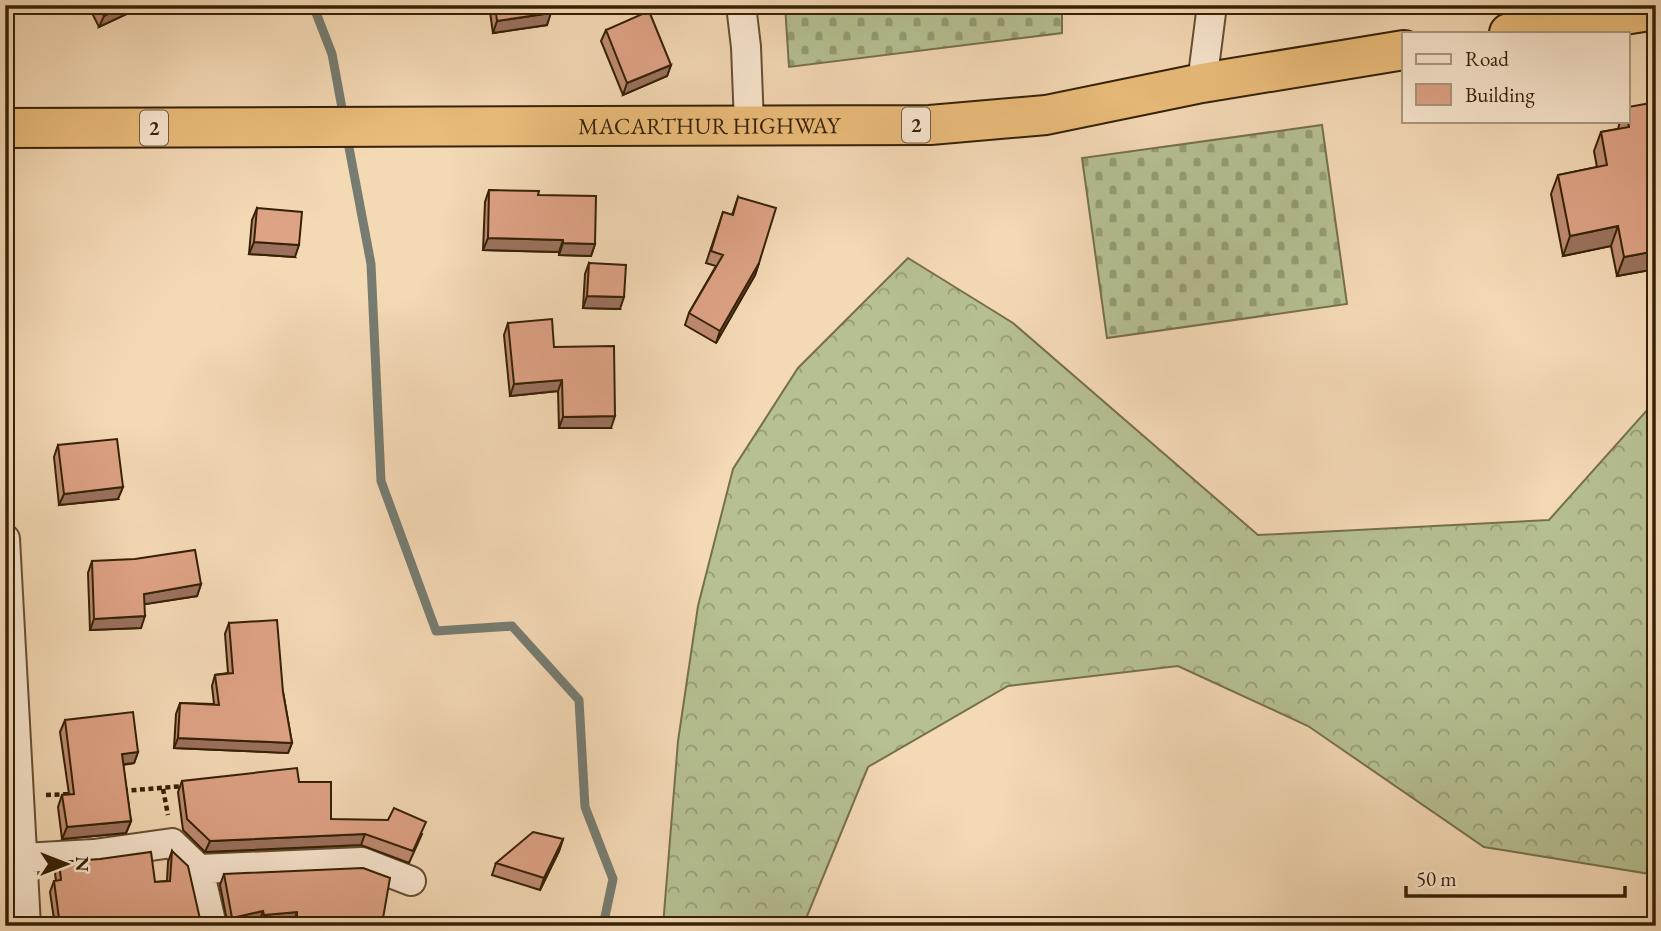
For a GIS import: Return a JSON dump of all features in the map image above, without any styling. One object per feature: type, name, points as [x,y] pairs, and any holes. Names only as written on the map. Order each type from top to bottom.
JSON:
[{"type":"highway","points":[[1515,32],[1656,10]]},
{"type":"highway","name":"MACARTHUR HIGHWAY","points":[[5,128],[930,125],[1033,116],[1202,83],[1402,50]]},
{"type":"street","points":[[741,5],[746,47],[749,124]]},
{"type":"street","points":[[1202,83],[1212,5]]},
{"type":"street","points":[[5,539],[26,926]]},
{"type":"street","points":[[23,858],[94,854],[172,843],[200,869],[212,926]]},
{"type":"street","points":[[200,869],[362,862],[411,881]]},
{"type":"path","points":[[111,792],[189,786]]},
{"type":"path","points":[[19,797],[85,793]]},
{"type":"green space","points":[[785,5],[1062,5],[1062,33],[789,67]]},
{"type":"green space","points":[[1322,125],[1347,304],[1107,338],[1082,158]]},
{"type":"green space","points":[[908,258],[1013,323],[1258,535],[1549,520],[1656,400],[1656,875],[1484,847],[1308,726],[1178,666],[1008,686],[868,767],[803,926],[663,926],[678,741],[698,606],[733,469],[798,368]]},
{"type":"building","points":[[98,5],[125,5],[104,16]]},
{"type":"building","points":[[495,5],[550,5],[551,13],[497,21]]},
{"type":"building","points":[[649,11],[671,65],[627,83],[606,30]]},
{"type":"building","points":[[1651,103],[1652,117],[1656,117],[1656,251],[1624,257],[1618,226],[1570,236],[1558,175],[1607,165],[1601,132],[1629,127],[1630,107]]},
{"type":"building","points":[[489,190],[539,191],[538,195],[596,196],[595,244],[563,243],[563,240],[488,238]]},
{"type":"building","points":[[738,197],[776,208],[759,263],[720,331],[689,313],[723,255],[711,251],[723,212],[733,215]]},
{"type":"building","points":[[257,208],[302,212],[299,245],[254,242]]},
{"type":"building","points":[[589,263],[626,265],[624,297],[587,296]]},
{"type":"building","points":[[552,319],[554,347],[614,346],[615,416],[563,417],[562,380],[514,384],[508,323]]},
{"type":"building","points":[[117,439],[123,487],[64,494],[58,445]]},
{"type":"building","points":[[195,550],[201,584],[144,594],[145,616],[94,619],[92,561],[135,559]]},
{"type":"building","points":[[277,620],[283,692],[292,743],[178,738],[180,703],[219,705],[215,675],[233,673],[229,623]]},
{"type":"building","points":[[133,712],[138,752],[122,754],[131,821],[67,827],[62,795],[74,794],[65,720]]},
{"type":"building","points":[[5,755],[13,900],[5,902]]},
{"type":"building","points":[[297,768],[299,782],[331,782],[331,819],[388,820],[394,808],[426,822],[413,851],[365,834],[210,841],[187,819],[182,781]]},
{"type":"building","points":[[533,832],[563,839],[544,878],[496,863]]},
{"type":"building","points":[[172,851],[188,866],[200,919],[206,926],[60,926],[54,881],[61,880],[59,862],[151,852],[155,882],[170,881]]},
{"type":"building","points":[[363,868],[390,878],[382,924],[391,923],[391,926],[307,926],[306,919],[297,919],[297,912],[264,915],[263,911],[232,918],[224,874]]},
{"type":"waterway","points":[[313,5],[332,54],[344,119]]},
{"type":"waterway","points":[[347,137],[371,264],[381,481],[436,631],[512,626],[579,700],[585,807],[613,879],[603,926]]}]
